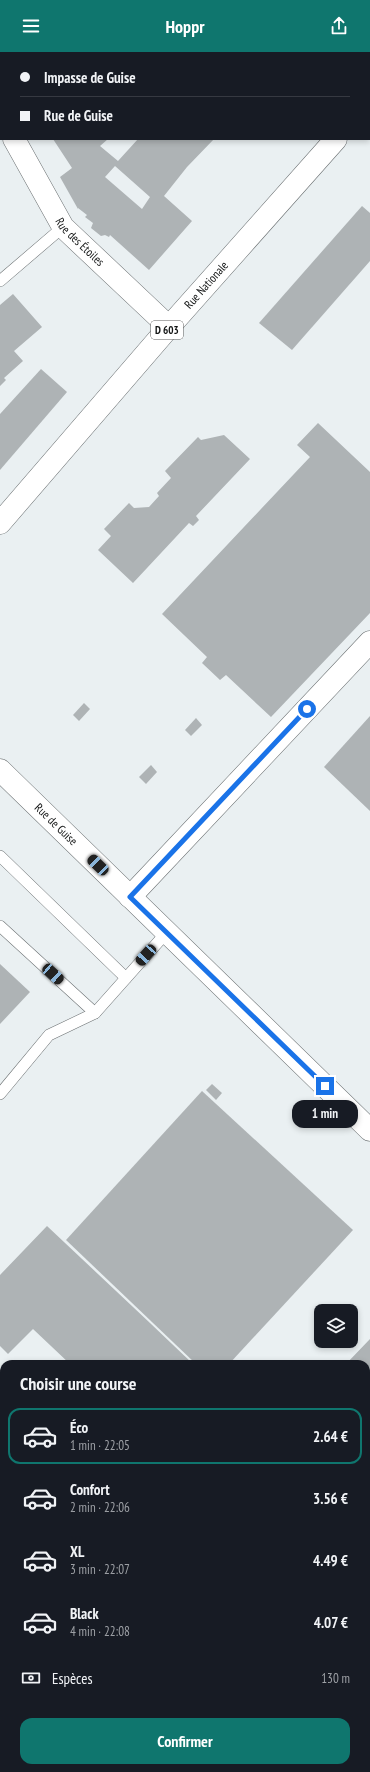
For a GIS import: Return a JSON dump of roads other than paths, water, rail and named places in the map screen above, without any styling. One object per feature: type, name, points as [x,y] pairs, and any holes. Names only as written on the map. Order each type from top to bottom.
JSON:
[{"type":"street","name":"Rue des Étoiles","points":[[15,140],[63,227],[169,327]]},
{"type":"street","name":"Rue Nationale","points":[[0,524],[169,327],[335,140]]},
{"type":"street","points":[[130,897],[370,642]]},
{"type":"street","name":"Rue de Guise","points":[[0,770],[370,1130]]},
{"type":"lane","points":[[0,281],[63,227]]},
{"type":"lane","points":[[0,856],[126,978]]},
{"type":"lane","points":[[0,926],[95,1013]]},
{"type":"lane","points":[[0,1094],[49,1034],[95,1013],[167,932]]}]
